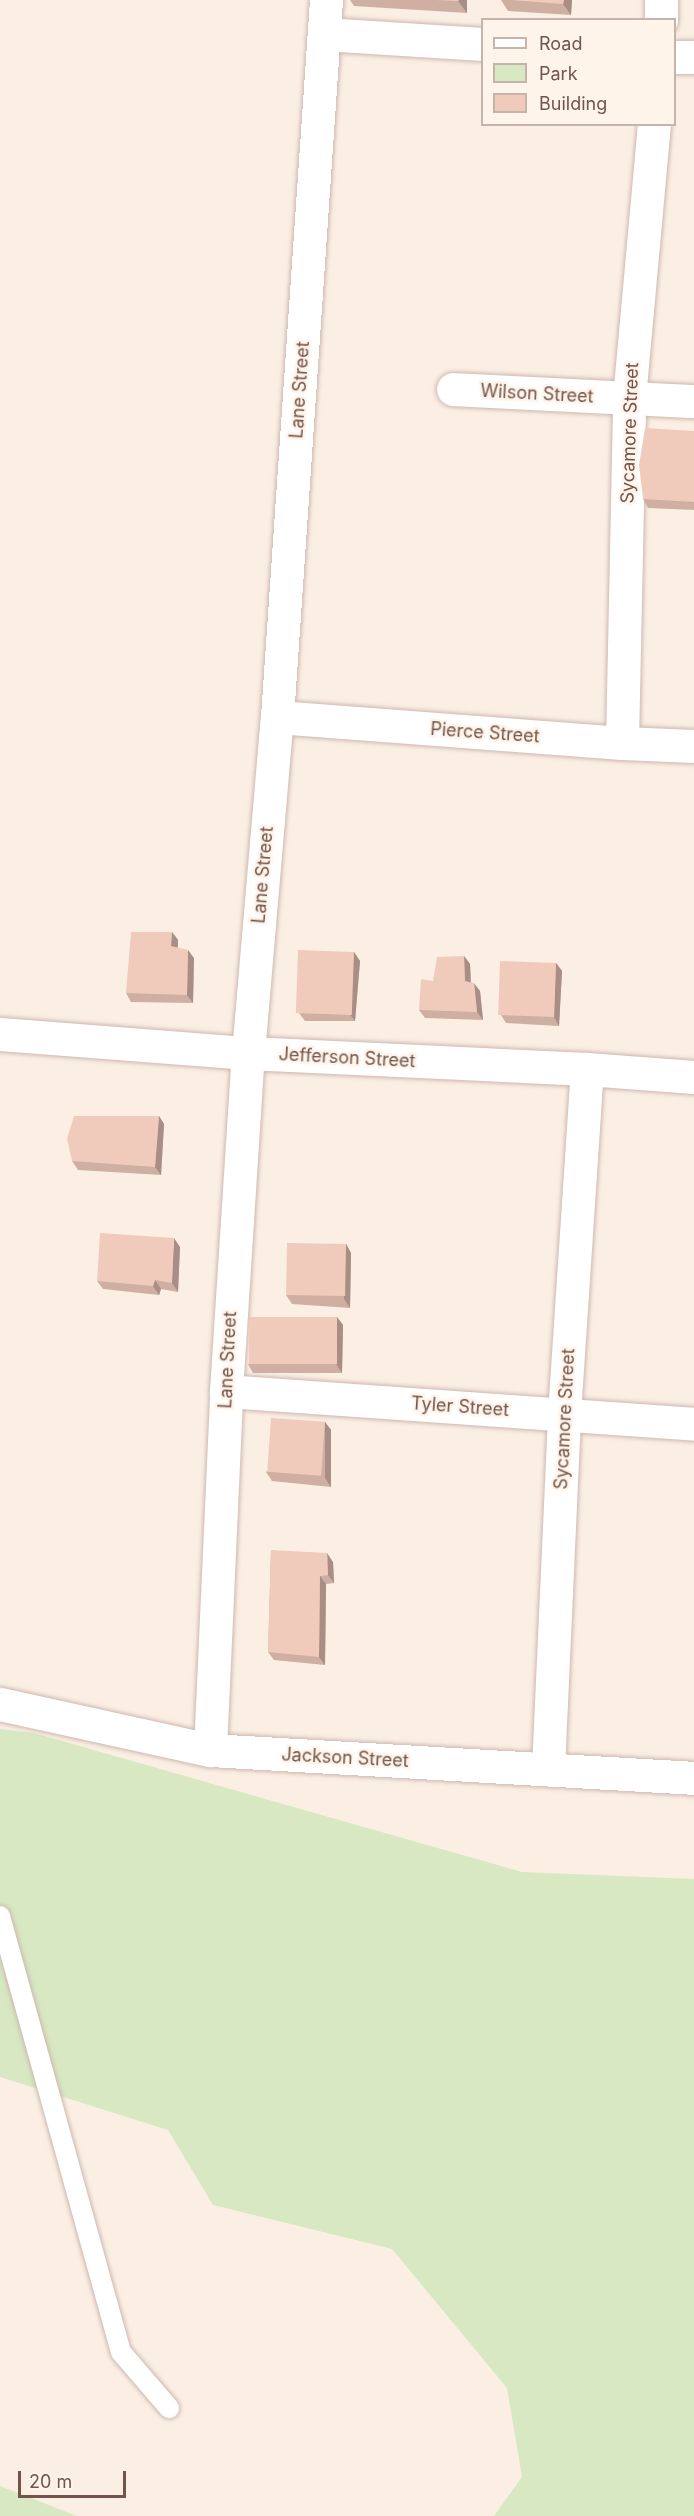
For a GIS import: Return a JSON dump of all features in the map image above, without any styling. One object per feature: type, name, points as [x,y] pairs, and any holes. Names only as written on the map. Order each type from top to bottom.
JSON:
[{"type":"street","name":"Lane Street","points":[[210,1750],[226,1391],[248,1053],[277,717],[326,0]]},
{"type":"street","points":[[661,0],[661,18]]},
{"type":"street","points":[[324,34],[481,44]]},
{"type":"street","points":[[676,57],[694,57]]},
{"type":"street","name":"Sycamore Street","points":[[622,743],[628,398],[654,126]]},
{"type":"street","name":"Wilson Street","points":[[453,389],[694,401]]},
{"type":"street","name":"Pierce Street","points":[[277,717],[622,743],[694,746]]},
{"type":"street","name":"Jefferson Street","points":[[0,1034],[248,1053],[587,1069],[694,1077]]},
{"type":"street","name":"Sycamore Street","points":[[548,1769],[564,1414],[587,1069]]},
{"type":"street","name":"Tyler Street","points":[[226,1391],[694,1424]]},
{"type":"street","name":"Jackson Street","points":[[0,1704],[210,1750],[694,1778]]},
{"type":"lane","points":[[0,1916],[121,2352],[170,2408]]},
{"type":"green space","points":[[0,1729],[34,1733],[522,1872],[694,1879],[694,2516],[494,2516],[522,2477],[507,2388],[392,2249],[213,2205],[168,2130],[0,2077]]},
{"type":"green space","points":[[0,2486],[77,2516],[0,2516]]},
{"type":"building","points":[[512,0],[564,0],[563,4]]},
{"type":"building","points":[[645,428],[694,431],[694,502],[643,499],[639,465]]},
{"type":"building","points":[[131,932],[172,932],[171,946],[188,950],[187,995],[126,993]]},
{"type":"building","points":[[298,950],[354,952],[352,1015],[296,1013]]},
{"type":"building","points":[[464,956],[465,981],[474,983],[477,1012],[419,1010],[421,979],[433,981],[437,957]]},
{"type":"building","points":[[500,961],[556,963],[554,1017],[498,1015]]},
{"type":"building","points":[[74,1116],[159,1116],[155,1167],[72,1161],[67,1139]]},
{"type":"building","points":[[100,1233],[174,1238],[172,1283],[155,1280],[153,1286],[97,1281]]},
{"type":"building","points":[[287,1243],[346,1244],[345,1296],[286,1295]]},
{"type":"building","points":[[249,1317],[337,1317],[337,1364],[249,1364]]},
{"type":"building","points":[[271,1418],[325,1422],[321,1476],[267,1472]]},
{"type":"building","points":[[271,1550],[327,1553],[328,1575],[320,1576],[319,1657],[268,1652]]}]
